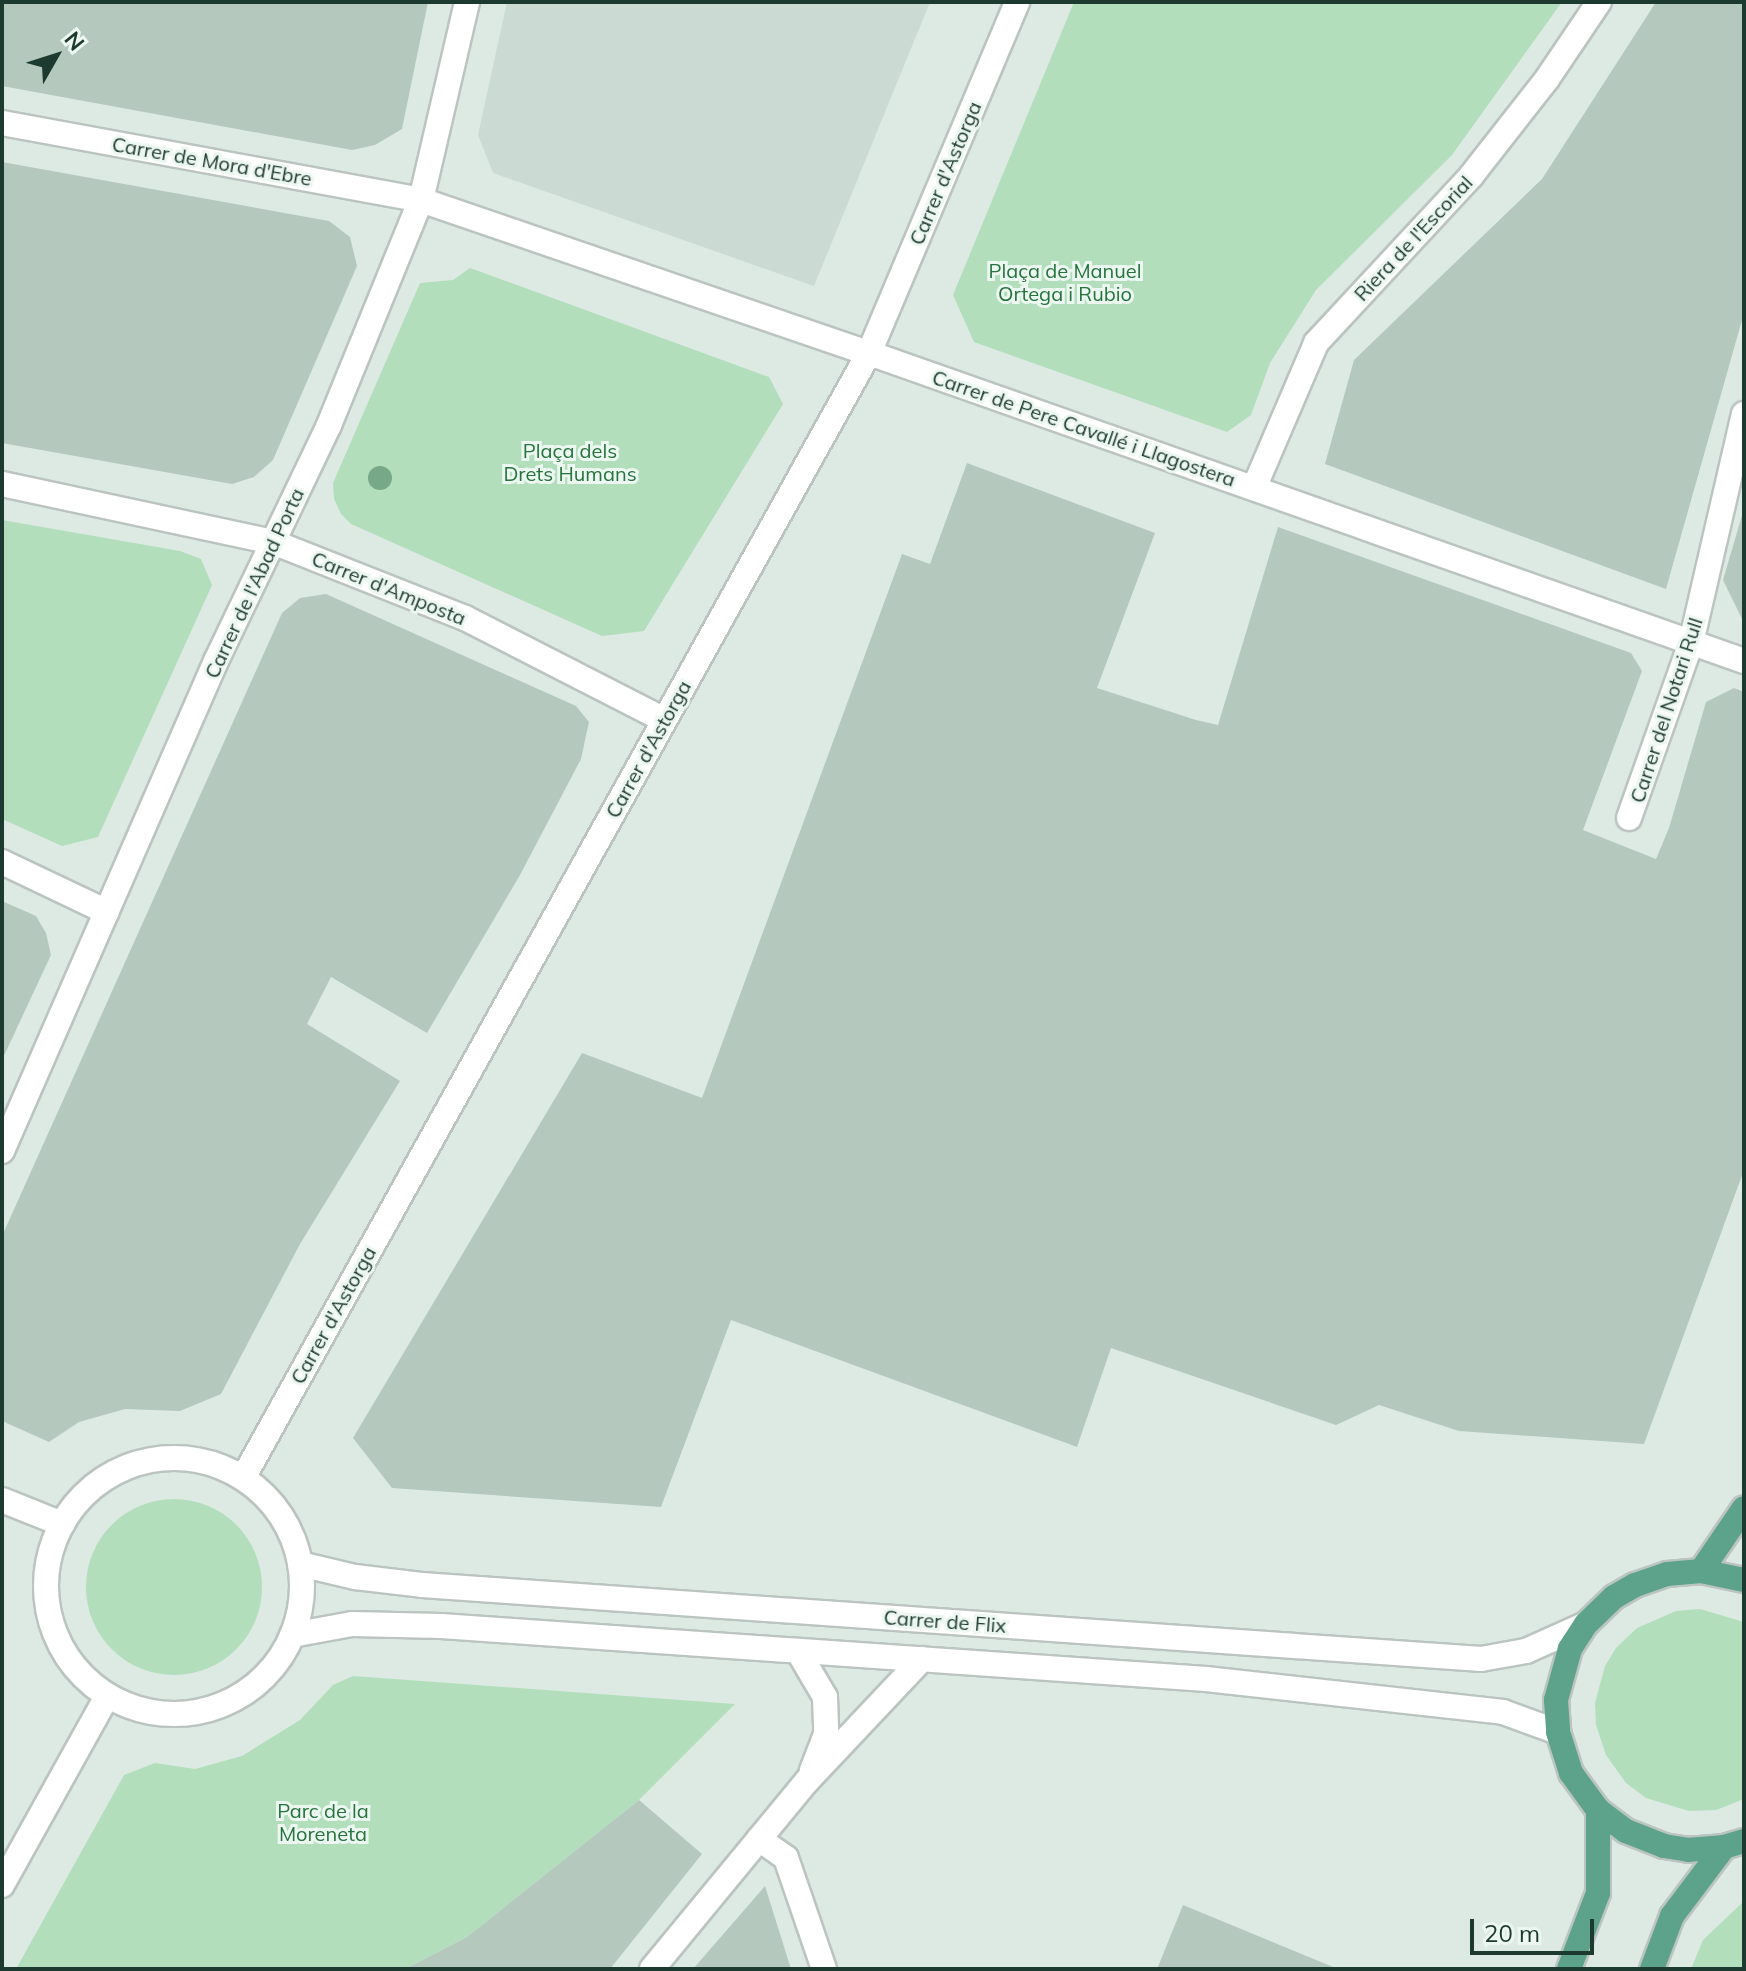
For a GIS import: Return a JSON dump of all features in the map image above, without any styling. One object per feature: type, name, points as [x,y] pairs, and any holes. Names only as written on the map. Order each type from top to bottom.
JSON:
[{"type":"main road","points":[[1701,1571],[1744,1508]]},
{"type":"main road","points":[[1734,1844],[1688,1850],[1664,1846],[1626,1831],[1598,1810],[1571,1773],[1558,1732],[1556,1700],[1570,1649],[1586,1624],[1614,1597],[1635,1585],[1667,1574],[1701,1571],[1744,1580]]},
{"type":"main road","points":[[1569,1969],[1598,1893],[1598,1810]]},
{"type":"main road","points":[[1652,1969],[1672,1916],[1734,1844]]},
{"type":"street","name":"Carrer de l'Abad Porta","points":[[2,1151],[216,661],[329,425],[421,200],[467,2]]},
{"type":"street","name":"Carrer d'Astorga","points":[[243,1478],[869,353],[1017,2]]},
{"type":"street","name":"Riera de l'Escorial","points":[[1254,488],[1316,343],[1471,176],[1547,79],[1599,2]]},
{"type":"street","name":"Carrer de Mora d'Ebre","points":[[2,123],[421,200]]},
{"type":"street","name":"Carrer de Pere Cavallé i Llagostera","points":[[421,200],[869,353],[1744,661]]},
{"type":"street","name":"Carrer del Notari Rull","points":[[1629,818],[1691,643],[1744,414]]},
{"type":"street","name":"Carrer d'Amposta","points":[[2,484],[273,542],[465,618],[664,720]]},
{"type":"street","points":[[2,862],[107,912]]},
{"type":"street","points":[[172,1458],[199,1461],[243,1478],[279,1513],[300,1564],[300,1607],[292,1635],[279,1661],[261,1680],[223,1705],[174,1715],[152,1713],[107,1696],[82,1676],[61,1647],[48,1614],[46,1570],[54,1539],[62,1524],[89,1489],[113,1472],[139,1463],[172,1458]]},
{"type":"street","points":[[2,1500],[62,1524]]},
{"type":"street","name":"Carrer de Flix","points":[[300,1564],[355,1577],[422,1585],[1481,1659],[1526,1651],[1586,1624]]},
{"type":"street","name":"Carrer de Flix","points":[[292,1635],[352,1624],[441,1626],[1206,1679],[1503,1712],[1558,1732]]},
{"type":"street","points":[[798,1651],[825,1697],[826,1734],[808,1780]]},
{"type":"street","points":[[652,1969],[808,1780],[922,1659]]},
{"type":"street","points":[[2,1885],[107,1696]]},
{"type":"street","points":[[759,1839],[786,1858],[824,1969]]},
{"type":"shaded area","points":[[507,2],[930,2],[814,286],[493,173],[478,135]]},
{"type":"green space","name":"Plaça de Manuel Ortega i Rubio","points":[[1074,2],[1562,2],[1452,155],[1316,290],[1270,363],[1251,415],[1227,432],[974,342],[953,295]]},
{"type":"green space","name":"Plaça dels Drets Humans","points":[[470,268],[769,377],[783,404],[644,631],[602,636],[351,524],[341,514],[334,499],[333,483],[420,283],[453,280]]},
{"type":"green space","points":[[2,520],[180,551],[201,559],[212,585],[98,837],[62,846],[2,819]]},
{"type":"green space","points":[[174,1499],[207,1506],[236,1525],[255,1554],[262,1587],[255,1620],[236,1649],[207,1668],[174,1675],[141,1668],[112,1649],[93,1620],[86,1587],[93,1554],[112,1525],[141,1506]]},
{"type":"green space","points":[[1700,1609],[1744,1622],[1744,1799],[1716,1810],[1689,1811],[1646,1798],[1626,1783],[1606,1755],[1596,1725],[1595,1703],[1605,1666],[1616,1648],[1637,1628],[1676,1611]]},
{"type":"green space","name":"Parc de la Moreneta","points":[[353,1676],[735,1704],[639,1800],[467,1937],[405,1969],[16,1969],[124,1775],[155,1763],[195,1769],[242,1756],[300,1720],[333,1685]]},
{"type":"green space","points":[[1744,1901],[1744,1969],[1691,1969],[1703,1940]]},
{"type":"building","points":[[2,2],[428,2],[402,129],[375,145],[352,150],[2,86]]},
{"type":"building","points":[[1656,2],[1744,2],[1744,313],[1666,589],[1325,464],[1354,360],[1542,179]]},
{"type":"building","points":[[2,162],[329,221],[350,237],[357,266],[273,460],[254,477],[232,484],[2,443]]},
{"type":"building","points":[[967,463],[1155,533],[1097,688],[1196,720],[1218,725],[1278,527],[1631,653],[1642,671],[1583,830],[1656,859],[1669,828],[1706,702],[1734,688],[1744,692],[1744,1170],[1644,1444],[1459,1431],[1379,1405],[1336,1425],[1111,1348],[1077,1447],[731,1320],[661,1507],[392,1488],[353,1438],[582,1053],[702,1098],[902,554],[930,564]]},
{"type":"building","points":[[1744,512],[1744,623],[1723,580]]},
{"type":"building","points":[[326,594],[576,706],[589,722],[581,759],[520,875],[427,1033],[331,977],[307,1024],[400,1081],[300,1244],[221,1394],[180,1411],[125,1409],[79,1422],[49,1442],[2,1421],[2,1236],[282,613],[300,598]]},
{"type":"building","points":[[2,901],[36,916],[46,933],[51,955],[2,1060]]},
{"type":"building","points":[[639,1800],[702,1854],[610,1969],[405,1969],[467,1937]]},
{"type":"building","points":[[765,1886],[791,1969],[693,1969]]},
{"type":"building","points":[[1183,1905],[1338,1969],[1157,1969]]}]
